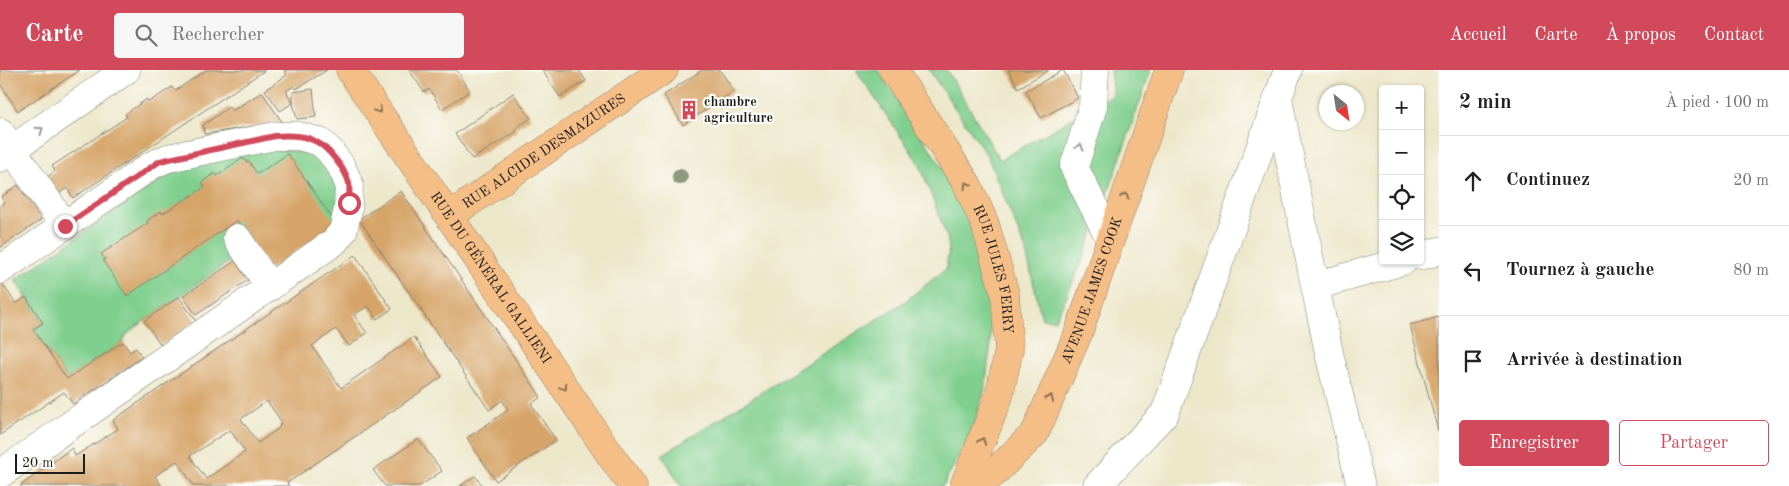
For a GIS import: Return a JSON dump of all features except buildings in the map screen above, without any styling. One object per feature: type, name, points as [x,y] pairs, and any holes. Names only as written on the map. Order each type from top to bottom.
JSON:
[{"type":"main road","name":"RUE DU GÉNÉRAL GALLIENI","points":[[350,70],[633,486]]},
{"type":"main road","name":"RUE ALCIDE DESMAZURES","points":[[449,216],[664,70]]},
{"type":"main road","name":"RUE JULES FERRY","points":[[893,70],[967,184],[985,224],[1005,294],[1009,350],[1000,396],[964,486]]},
{"type":"main road","name":"AVENUE JAMES COOK","points":[[975,486],[992,475],[1035,433],[1078,334],[1169,70]]},
{"type":"main road","points":[[1004,486],[1035,433]]},
{"type":"street","points":[[65,226],[4,147],[126,70]]},
{"type":"street","points":[[1095,70],[1093,106],[1074,167],[1110,239]]},
{"type":"street","points":[[1097,486],[1165,413],[1288,70]]},
{"type":"street","points":[[1278,97],[1314,286],[1361,486]]},
{"type":"street","points":[[0,270],[152,165],[168,158],[275,136],[293,135],[320,142],[329,150],[341,166],[349,184],[348,208],[343,231],[334,242],[0,474]]},
{"type":"street","points":[[237,238],[270,287]]},
{"type":"street","points":[[1424,255],[1439,251]]},
{"type":"street","points":[[1314,286],[1389,265]]},
{"type":"green space","points":[[856,70],[878,70],[956,188],[975,234],[991,312],[990,349],[985,388],[974,426],[943,486],[681,486],[662,455],[900,305],[946,269],[949,249],[947,237],[920,165]]},
{"type":"green space","points":[[929,70],[947,70],[1000,160],[1113,95],[1110,70],[1151,70],[1095,228],[1055,320],[1042,319],[1025,248],[987,155]]},
{"type":"green space","points":[[258,148],[309,153],[319,157],[342,196],[336,224],[252,246],[144,321],[126,335],[123,342],[67,379],[33,329],[43,323],[15,280],[181,166]]},
{"type":"place","name":"chambre agriculture","points":[[689,110]]},
{"type":"route","points":[[65,226],[160,161],[275,136],[293,135],[310,138],[320,142],[329,150],[341,166],[349,184],[349,203]]}]
